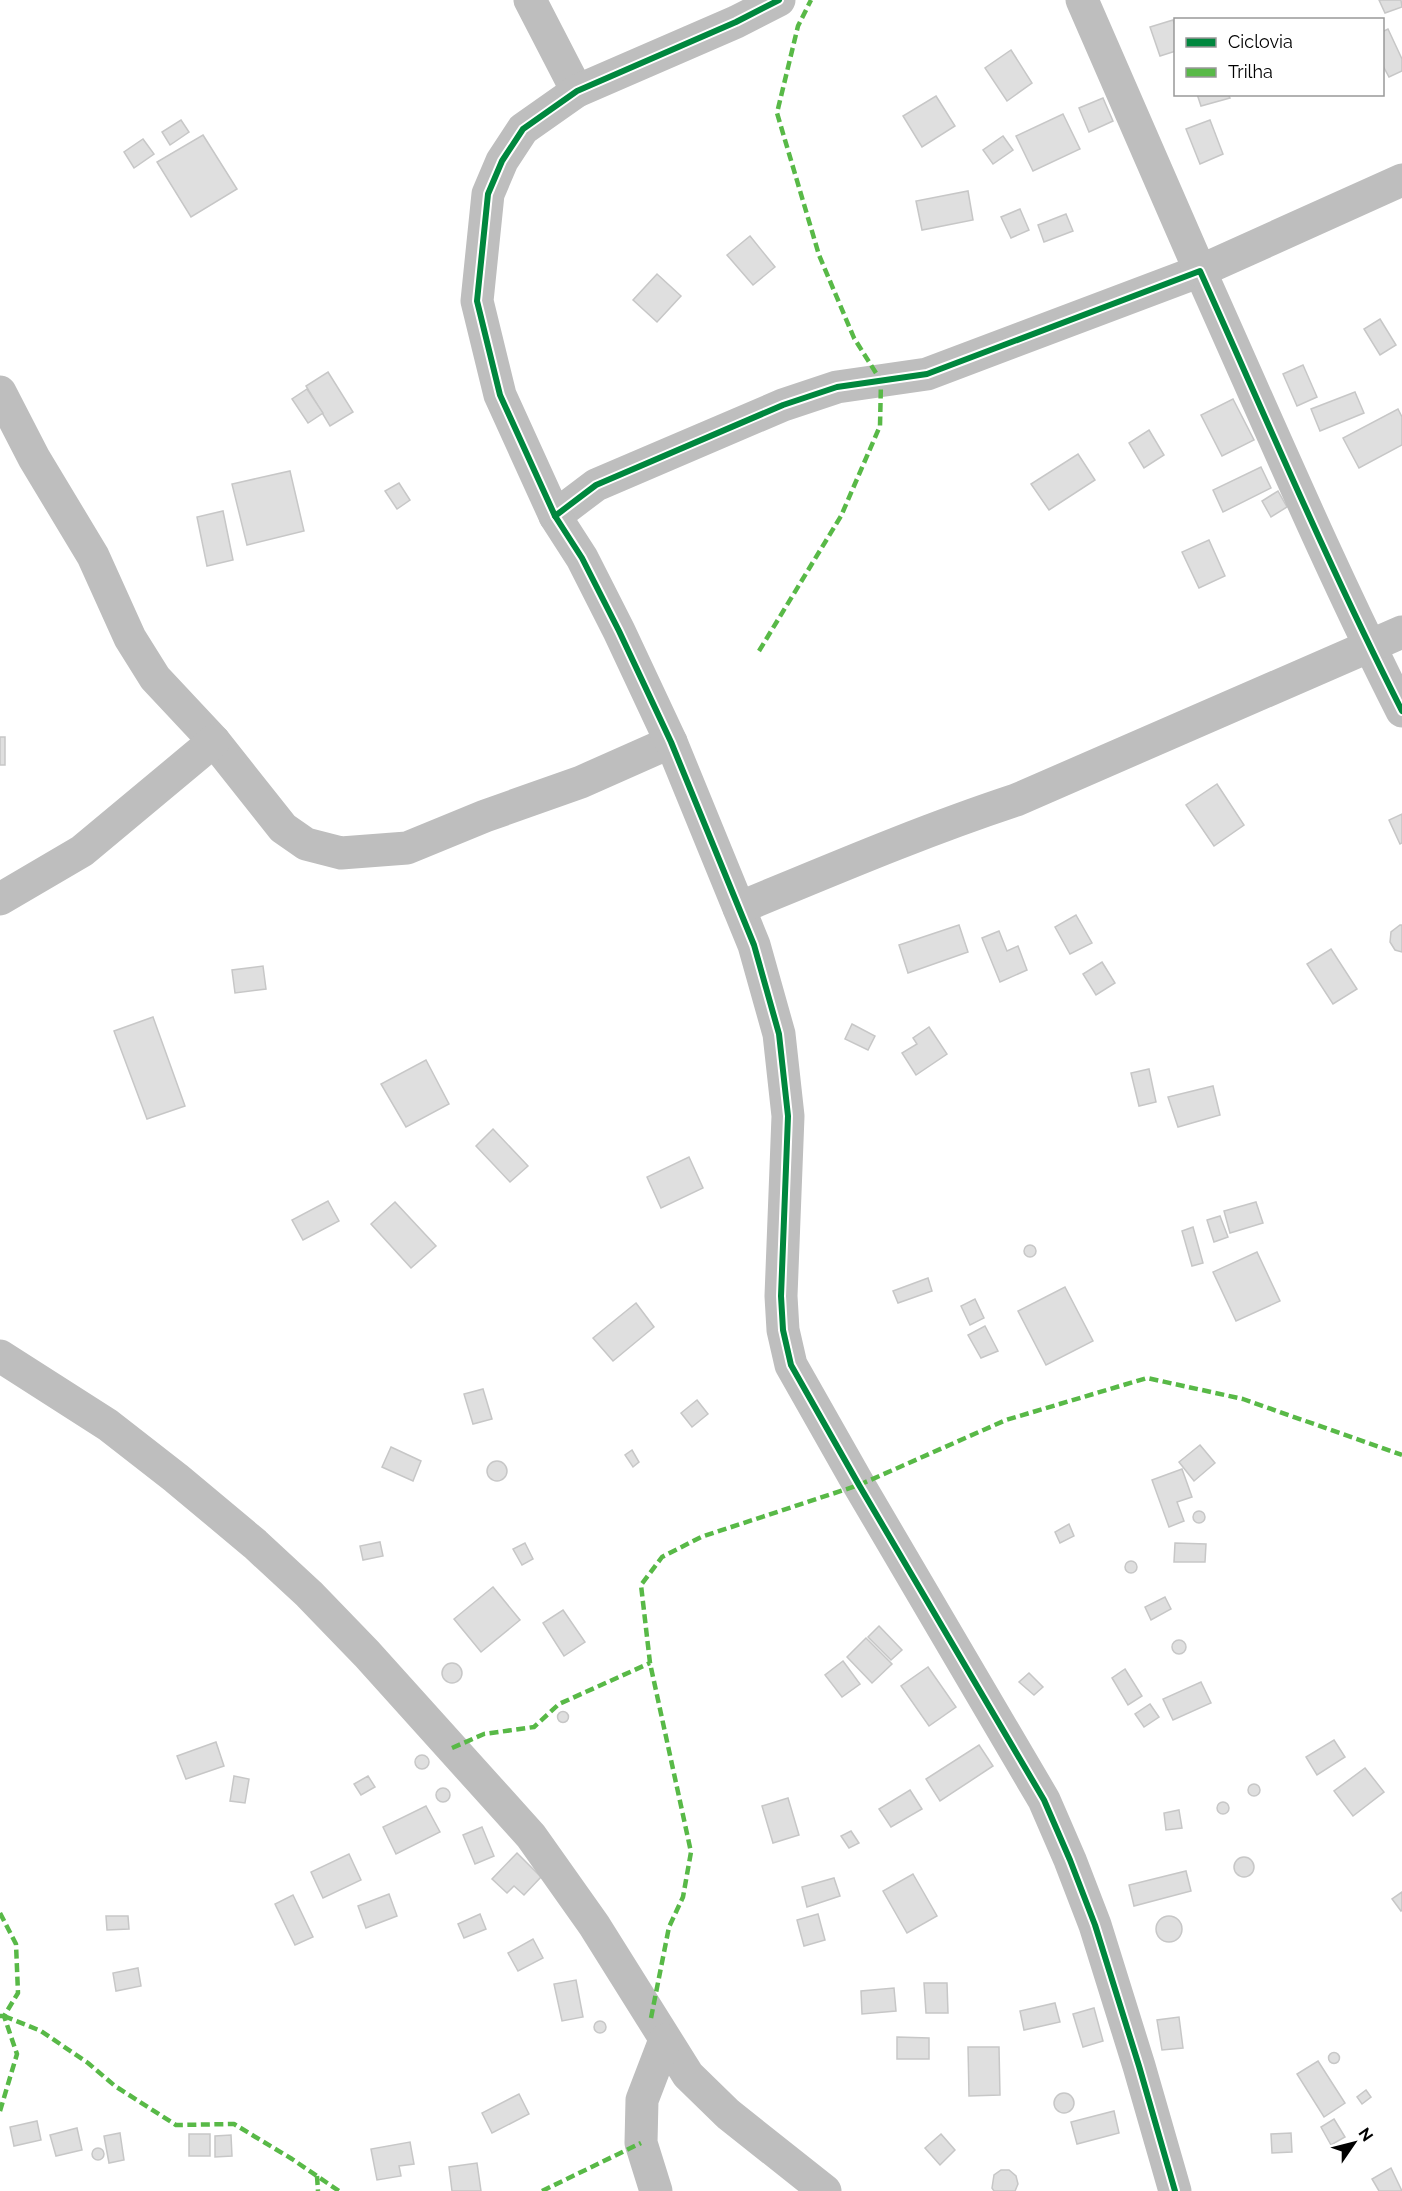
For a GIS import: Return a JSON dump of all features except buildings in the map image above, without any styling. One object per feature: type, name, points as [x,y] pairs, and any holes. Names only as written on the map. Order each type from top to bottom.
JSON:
[{"type":"street","points":[[530,0],[577,91]]},
{"type":"street","points":[[779,0],[726,27],[577,91],[523,129],[502,161],[488,194],[477,301],[500,395],[555,516],[582,558],[671,742],[754,945],[779,1034],[788,1116],[781,1296],[783,1330],[791,1365],[1044,1800],[1095,1925],[1175,2191]]},
{"type":"street","points":[[1082,0],[1200,271],[1369,646],[1402,711]]},
{"type":"street","points":[[555,516],[596,484],[783,405],[837,387],[927,374],[1200,271],[1402,180]]},
{"type":"street","points":[[0,392],[34,458],[93,556],[130,638],[155,678],[214,741],[283,828],[306,844],[341,853],[408,848],[485,816],[581,782],[671,742]]},
{"type":"street","points":[[739,908],[884,848],[1016,800],[1402,632]]},
{"type":"street","points":[[0,899],[82,851],[214,741]]},
{"type":"street","points":[[0,1356],[108,1425],[185,1485],[309,1593],[531,1836],[594,1925],[688,2075],[728,2114],[825,2191]]},
{"type":"street","points":[[656,2191],[641,2143],[642,2100],[664,2040]]},
{"type":"marked path","points":[[759,651],[841,516],[880,426],[881,381],[854,338],[819,255],[777,113],[798,26],[811,0]]},
{"type":"marked path","points":[[651,2018],[669,1927],[683,1897],[691,1852],[650,1663],[641,1585],[662,1557],[701,1537],[859,1485],[1006,1420],[1147,1378],[1243,1399],[1402,1455]]},
{"type":"marked path","points":[[452,1748],[484,1734],[534,1727],[559,1704],[650,1663]]},
{"type":"marked path","points":[[0,1913],[16,1944],[18,1993],[4,2016],[0,2016]]},
{"type":"marked path","points":[[4,2016],[41,2031],[88,2063],[115,2086],[176,2125],[234,2124],[339,2191]]},
{"type":"marked path","points":[[0,2111],[17,2054],[4,2016]]},
{"type":"marked path","points":[[542,2191],[641,2143]]},
{"type":"marked path","points":[[317,2176],[318,2191]]},
{"type":"cycle path","points":[[779,0],[736,22],[577,91],[523,129],[502,161],[488,194],[477,301],[500,395],[555,516],[596,485],[783,405],[837,387],[927,374],[1200,271],[1323,547],[1402,711]]},
{"type":"cycle path","points":[[555,516],[582,558],[671,742],[754,945],[779,1034],[788,1116],[781,1296],[783,1330],[791,1365],[1044,1800],[1095,1925],[1175,2191]]}]
